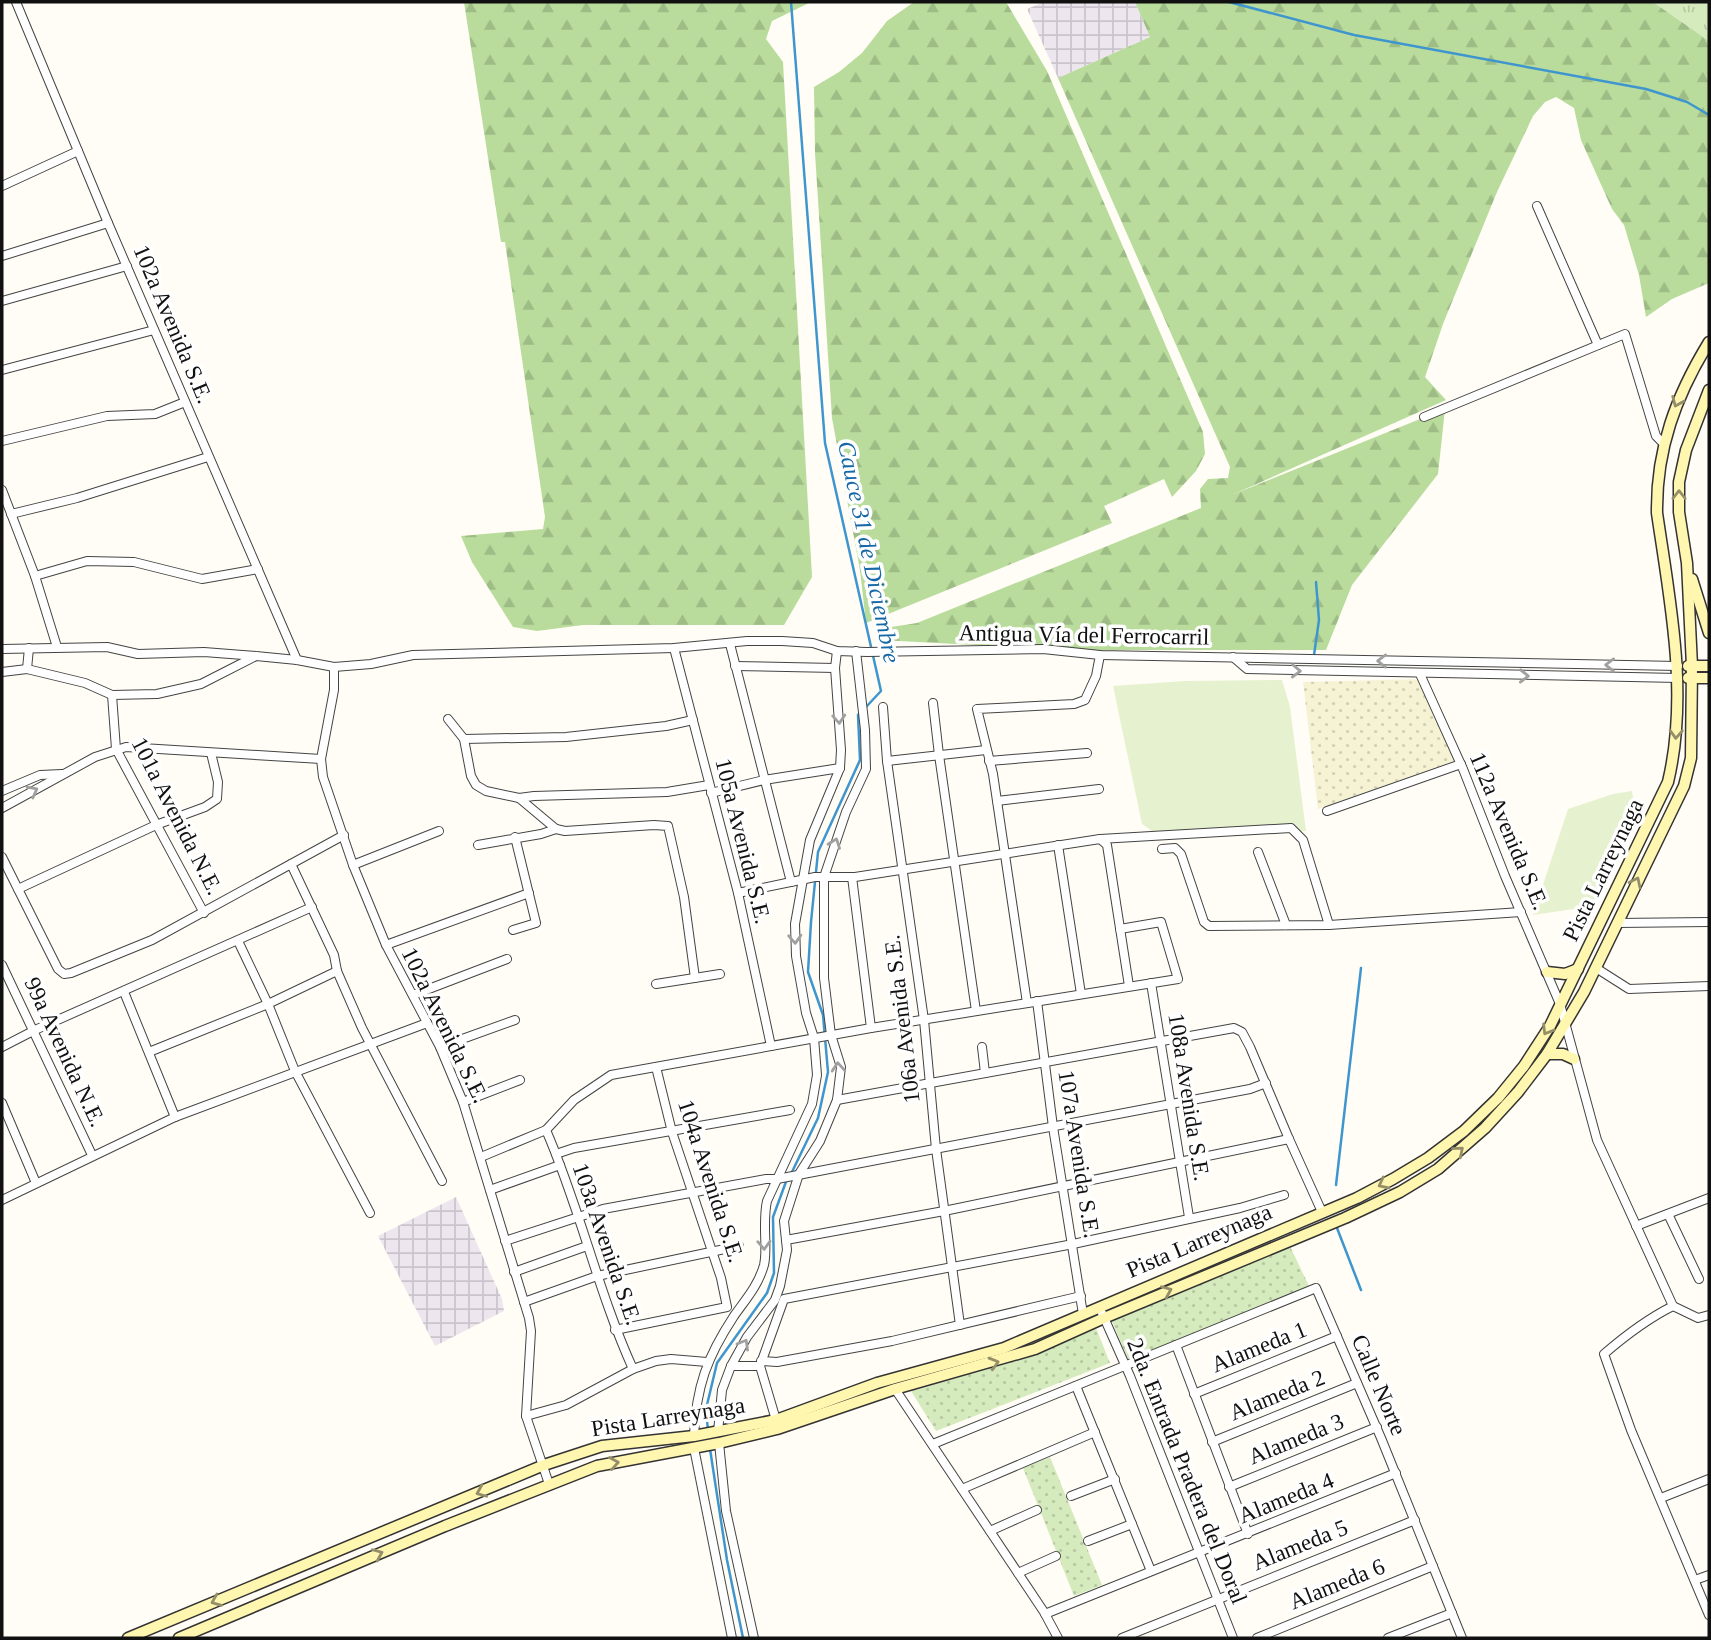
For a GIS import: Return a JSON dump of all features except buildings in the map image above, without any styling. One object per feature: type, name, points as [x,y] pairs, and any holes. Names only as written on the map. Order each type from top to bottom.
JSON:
[{"type":"main road","name":"Pista Larreynaga","points":[[717,1438],[776,1420],[877,1383],[1004,1348],[1322,1212],[1393,1179],[1428,1158],[1464,1131],[1498,1098],[1524,1066],[1550,1026],[1668,782],[1676,741],[1678,666],[1657,513],[1657,488],[1663,443],[1682,390],[1709,342]]},
{"type":"main road","points":[[1702,678],[1692,666],[1687,563],[1679,512],[1680,474],[1689,440],[1709,390]]},
{"type":"main road","points":[[1687,563],[1709,632]]},
{"type":"main road","points":[[1678,666],[1709,666]]},
{"type":"main road","points":[[1678,678],[1702,678]]},
{"type":"main road","name":"Pista Larreynaga","points":[[179,1638],[597,1466],[696,1442],[777,1429],[895,1389],[1035,1349],[1345,1218],[1400,1192],[1438,1168],[1485,1128],[1548,1055],[1596,968],[1689,772],[1693,692],[1702,678]]},
{"type":"main road","points":[[1547,972],[1565,974],[1578,970]]},
{"type":"main road","points":[[1548,1055],[1563,1054],[1574,1059]]},
{"type":"main road","name":"Pista Larreynaga","points":[[128,1638],[544,1465],[602,1446],[696,1442]]},
{"type":"street","name":"102a Avenida S.E.","points":[[16,2],[108,223],[297,660]]},
{"type":"street","points":[[2,186],[78,150]]},
{"type":"street","points":[[1537,206],[1598,345]]},
{"type":"street","points":[[2,256],[108,223]]},
{"type":"street","points":[[2,301],[127,266]]},
{"type":"street","points":[[2,370],[154,330]]},
{"type":"street","points":[[1424,417],[1625,334],[1656,436],[1663,443]]},
{"type":"street","points":[[2,441],[107,416],[155,414],[186,402]]},
{"type":"street","points":[[11,514],[77,498],[208,457]]},
{"type":"street","points":[[2,490],[35,576],[57,647]]},
{"type":"street","points":[[35,576],[87,561],[134,562],[202,579],[258,569]]},
{"type":"street","name":"Antigua Vía del Ferrocarril","points":[[334,667],[371,664],[413,654],[674,648],[782,641],[813,643],[839,651],[1043,649],[1100,655],[1678,666]]},
{"type":"street","points":[[730,644],[791,882]]},
{"type":"street","points":[[2,649],[107,647],[138,654],[204,652],[297,660],[334,667]]},
{"type":"street","points":[[27,669],[29,648]]},
{"type":"street","name":"105a Avenida S.E.","points":[[674,648],[738,893],[771,1046]]},
{"type":"street","points":[[754,1638],[726,1511],[717,1438],[722,1390],[731,1366],[747,1338],[775,1300],[780,1286],[787,1250],[785,1221],[788,1176],[812,1104],[817,1075],[816,1038],[806,1013],[796,956],[795,923],[810,840],[840,768],[835,668],[839,651]]},
{"type":"street","points":[[732,1638],[696,1442],[695,1410],[707,1362],[754,1290],[765,1262],[763,1218],[767,1201],[820,1142],[837,1100],[841,1067],[830,1035],[824,978],[824,877],[846,813],[866,769],[863,710],[853,651]]},
{"type":"street","points":[[1027,1003],[997,801],[977,709],[1074,704],[1084,700],[1096,676],[1100,655]]},
{"type":"street","points":[[2,672],[27,669],[85,683],[112,695],[157,694],[201,684],[256,656]]},
{"type":"street","points":[[1233,657],[1247,669],[1678,678]]},
{"type":"street","points":[[735,666],[835,668]]},
{"type":"street","name":"102a Avenida S.E.","points":[[334,667],[334,690],[321,759],[323,777],[353,865],[386,945],[440,1047],[463,1102],[481,1157],[531,1331],[526,1416],[549,1484]]},
{"type":"street","name":"112a Avenida S.E.","points":[[1420,674],[1461,764],[1560,1004],[1597,1140],[1673,1306]]},
{"type":"street","name":"101a Avenida N.E.","points":[[112,695],[116,749],[204,913]]},
{"type":"street","points":[[933,704],[976,1011]]},
{"type":"street","name":"106a Avenida S.E.","points":[[883,707],[887,761],[924,1020],[936,1149],[960,1325]]},
{"type":"street","points":[[448,719],[464,739],[471,776],[476,785],[519,798],[710,789],[840,768]]},
{"type":"street","points":[[464,739],[566,737],[666,726],[692,720]]},
{"type":"street","points":[[2,808],[95,757],[116,749],[321,759]]},
{"type":"street","points":[[887,761],[986,750]]},
{"type":"street","points":[[989,761],[1087,752]]},
{"type":"street","points":[[18,888],[156,825],[205,807],[217,799],[218,782],[211,753]]},
{"type":"street","points":[[1327,811],[1461,764]]},
{"type":"street","points":[[2,792],[40,775],[65,774]]},
{"type":"street","points":[[997,801],[1099,789]]},
{"type":"street","points":[[519,798],[556,829],[565,831],[654,825],[668,827],[684,897],[695,978]]},
{"type":"street","points":[[738,893],[802,880],[852,877],[1058,845],[1292,828],[1303,840],[1329,925]]},
{"type":"street","points":[[478,845],[556,829]]},
{"type":"street","points":[[353,865],[439,831]]},
{"type":"street","points":[[2,857],[58,969],[64,974],[152,940],[344,835]]},
{"type":"street","points":[[513,930],[536,923],[515,837]]},
{"type":"street","points":[[1104,842],[1129,986]]},
{"type":"street","points":[[1058,845],[1081,994]]},
{"type":"street","points":[[1162,849],[1175,848],[1181,854],[1204,922],[1209,926],[1329,925],[1521,912]]},
{"type":"street","points":[[1258,852],[1286,925]]},
{"type":"street","points":[[292,864],[334,955],[337,971],[362,1028],[442,1181]]},
{"type":"street","points":[[852,877],[871,1028]]},
{"type":"street","points":[[386,945],[529,894]]},
{"type":"street","points":[[2,1047],[312,907]]},
{"type":"street","points":[[481,1157],[546,1130],[574,1100],[611,1075],[871,1028],[1178,979],[1161,922],[1120,929]]},
{"type":"street","points":[[1617,923],[1709,922]]},
{"type":"street","points":[[238,942],[268,1004],[295,1071],[370,1213]]},
{"type":"street","points":[[413,995],[506,960]]},
{"type":"street","name":"99a Avenida N.E.","points":[[2,965],[92,1155]]},
{"type":"street","points":[[1596,968],[1629,989],[1709,986]]},
{"type":"street","points":[[149,1052],[268,1004],[337,971]]},
{"type":"street","points":[[656,984],[720,974]]},
{"type":"street","name":"108a Avenida S.E.","points":[[1151,983],[1189,1217]]},
{"type":"street","points":[[124,992],[175,1117]]},
{"type":"street","name":"107a Avenida S.E.","points":[[1037,1001],[1053,1127],[1083,1314]]},
{"type":"street","points":[[440,1047],[515,1020]]},
{"type":"street","points":[[2,1200],[175,1117],[427,1023]]},
{"type":"street","points":[[837,1100],[1234,1028],[1242,1032],[1322,1212]]},
{"type":"street","points":[[982,1047],[985,1073]]},
{"type":"street","name":"104a Avenida S.E.","points":[[615,1330],[727,1307],[712,1251],[672,1132],[656,1067]]},
{"type":"street","points":[[463,1102],[520,1080]]},
{"type":"street","points":[[505,1241],[603,1209],[1053,1127],[1250,1089],[1266,1083]]},
{"type":"street","points":[[2,1103],[36,1183]]},
{"type":"street","points":[[556,1154],[574,1148],[790,1110]]},
{"type":"street","name":"103a Avenida S.E.","points":[[546,1130],[615,1330],[633,1369]]},
{"type":"street","points":[[786,1240],[1289,1139]]},
{"type":"street","points":[[490,1190],[560,1165]]},
{"type":"street","points":[[784,1299],[1073,1244],[1240,1208],[1284,1195]]},
{"type":"street","points":[[1636,1226],[1709,1198]]},
{"type":"street","points":[[1668,1214],[1699,1279]]},
{"type":"street","points":[[514,1272],[587,1246]]},
{"type":"street","points":[[524,1302],[597,1276],[740,1246]]},
{"type":"street","points":[[776,1420],[761,1364],[784,1299],[780,1286]]},
{"type":"street","name":"Calle Norte","points":[[933,1444],[1316,1288],[1377,1427],[1462,1638]]},
{"type":"street","points":[[731,1366],[816,1355],[1081,1296]]},
{"type":"street","name":"2da. Entrada Pradera del Doral","points":[[1099,1306],[1233,1638]]},
{"type":"street","points":[[1709,1315],[1698,1318],[1673,1306],[1648,1318],[1604,1354],[1631,1430],[1709,1615]]},
{"type":"street","name":"Alameda 1","points":[[1194,1394],[1337,1336]]},
{"type":"street","points":[[1176,1345],[1248,1534]]},
{"type":"street","points":[[526,1416],[566,1405],[633,1369],[656,1361],[671,1359],[707,1362]]},
{"type":"street","name":"Alameda 2","points":[[1212,1443],[1357,1383]]},
{"type":"street","points":[[1076,1386],[1151,1571]]},
{"type":"street","points":[[895,1389],[1045,1614],[1058,1638]]},
{"type":"street","name":"Alameda 3","points":[[1229,1487],[1377,1427]]},
{"type":"street","points":[[962,1489],[1095,1432]]},
{"type":"street","name":"Alameda 4","points":[[1045,1614],[1396,1474]]},
{"type":"street","points":[[1071,1496],[1115,1479]]},
{"type":"street","points":[[1661,1498],[1709,1479]]},
{"type":"street","points":[[990,1531],[1037,1510]]},
{"type":"street","name":"Alameda 5","points":[[1122,1638],[1415,1520]]},
{"type":"street","points":[[1088,1541],[1132,1524]]},
{"type":"street","points":[[1018,1573],[1056,1556]]},
{"type":"street","name":"Alameda 6","points":[[1257,1638],[1433,1566]]},
{"type":"street","points":[[1695,1580],[1709,1575]]},
{"type":"street","points":[[1388,1638],[1452,1613]]},
{"type":"shaded area","points":[[1044,2],[1135,2],[1150,37],[1058,78],[1027,9]]},
{"type":"shaded area","points":[[1422,679],[1457,760],[1318,809],[1303,682]]},
{"type":"shaded area","points":[[456,1197],[502,1299],[504,1311],[435,1346],[378,1236]]},
{"type":"green space","points":[[464,2],[811,2],[772,21],[766,39],[783,62],[812,577],[784,625],[583,625],[537,631],[513,627],[472,562],[461,536],[543,529],[545,517],[505,242],[501,242]]},
{"type":"green space","points":[[914,2],[1006,2],[1047,71],[1203,432],[1205,454],[1196,471],[1172,497],[1164,479],[1104,506],[1112,523],[866,623],[860,570],[832,418],[815,153],[814,87],[839,72],[862,53],[887,21]]},
{"type":"green space","points":[[1135,2],[1653,2],[1709,41],[1709,283],[1672,299],[1646,317],[1639,275],[1624,225],[1612,209],[1581,140],[1574,108],[1556,97],[1545,102],[1533,116],[1497,192],[1443,324],[1425,377],[1446,400],[1234,494],[1445,409],[1438,474],[1352,585],[1326,650],[1072,650],[880,640],[878,629],[917,623],[1201,508],[1200,489],[1208,479],[1228,478],[1230,467],[1058,78],[1150,37]]},
{"type":"green space","points":[[1653,2],[1709,2],[1709,41]]},
{"type":"green space","points":[[1282,680],[1290,707],[1306,831],[1159,836],[1142,824],[1113,686],[1185,681]]},
{"type":"green space","points":[[1632,791],[1636,817],[1594,906],[1533,915],[1568,809],[1613,794]]},
{"type":"green space","points":[[1287,1240],[1309,1286],[1128,1360],[1107,1309]]},
{"type":"green space","points":[[1096,1328],[1110,1363],[936,1431],[911,1391],[1038,1354]]},
{"type":"green space","points":[[1050,1457],[1102,1585],[1074,1596],[1023,1468]]},
{"type":"waterway","name":"Cauce 31 de Diciembre","points":[[791,2],[825,443],[881,691],[866,707]]},
{"type":"waterway","points":[[1229,2],[1354,35],[1646,89],[1687,102],[1709,115]]},
{"type":"waterway","points":[[1314,655],[1319,620],[1316,582]]},
{"type":"waterway","name":"Cauce 31 de Diciembre","points":[[791,1174],[818,1118],[828,1072],[823,1015],[808,972],[818,852],[860,760],[858,715],[861,712]]},
{"type":"waterway","points":[[1336,1185],[1361,968]]},
{"type":"waterway","points":[[708,1431],[706,1409],[717,1363],[767,1293],[774,1273],[773,1217],[787,1179]]},
{"type":"waterway","points":[[1337,1228],[1361,1290]]},
{"type":"waterway","points":[[710,1449],[727,1560],[743,1638]]}]
